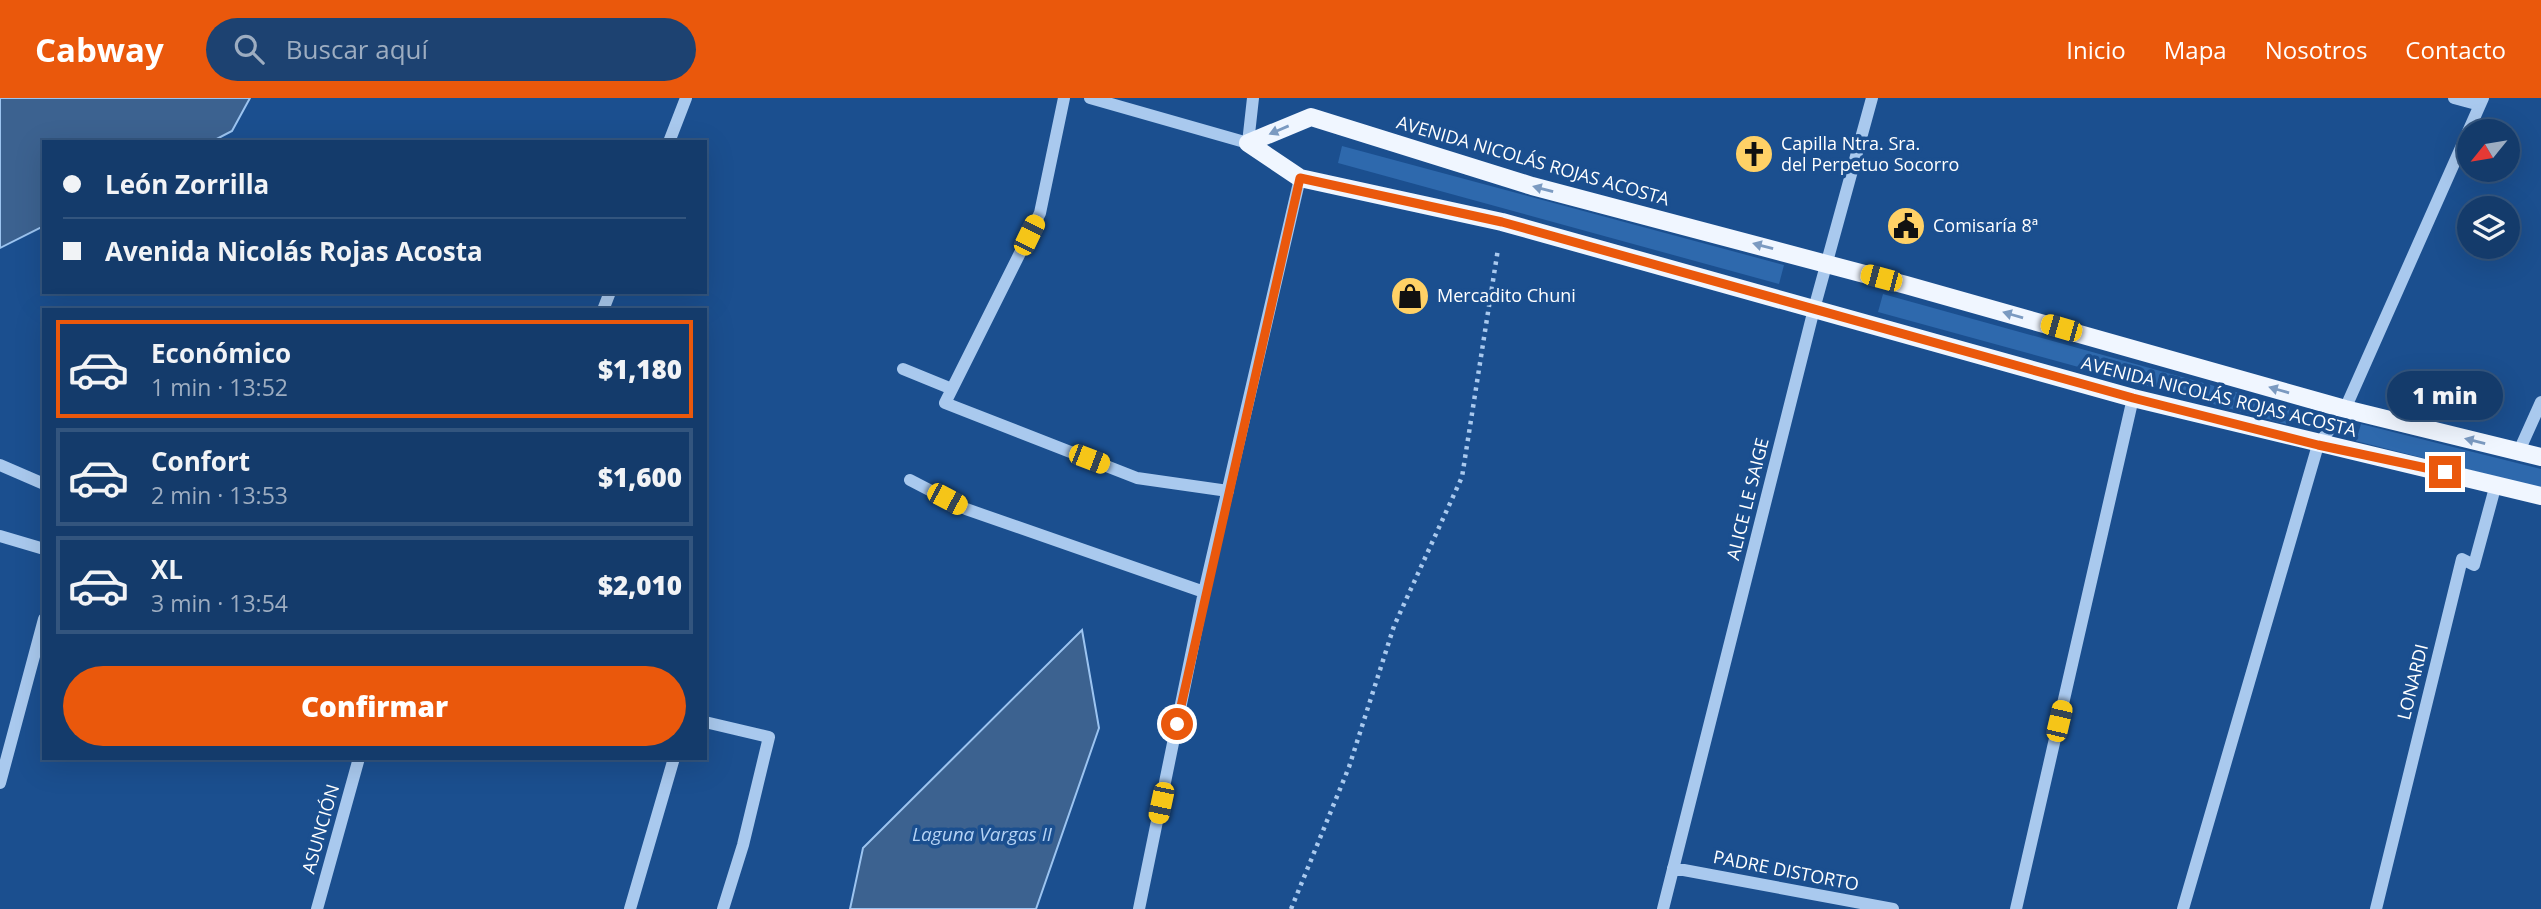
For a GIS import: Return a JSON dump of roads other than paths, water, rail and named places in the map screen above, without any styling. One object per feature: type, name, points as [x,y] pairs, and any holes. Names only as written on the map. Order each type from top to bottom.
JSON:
[{"type":"main road","name":"AVENIDA NICOLÁS ROJAS ACOSTA","points":[[1248,143],[1311,117],[1532,186],[1829,264],[2345,409],[2541,457]]},
{"type":"main road","name":"AVENIDA NICOLÁS ROJAS ACOSTA","points":[[1248,143],[1300,178],[1502,222],[2133,398],[2318,445],[2541,496]]},
{"type":"street","points":[[670,140],[686,98]]},
{"type":"street","points":[[1064,98],[1040,213],[945,403],[1137,478],[1228,491]]},
{"type":"street","points":[[1090,98],[1248,143],[1253,98]]},
{"type":"street","name":"ALICE LE SAIGE","points":[[1663,909],[1814,309],[1829,264],[1872,98]]},
{"type":"street","points":[[2183,909],[2318,445],[2345,409],[2482,101],[2454,98]]},
{"type":"street","points":[[1139,909],[1204,593],[1300,178]]},
{"type":"street","points":[[903,369],[952,389]]},
{"type":"street","points":[[2016,909],[2133,398]]},
{"type":"street","points":[[2519,451],[2541,402]]},
{"type":"street","points":[[0,465],[42,483]]},
{"type":"street","points":[[910,480],[966,509],[1204,593]]},
{"type":"street","name":"LONARDI","points":[[2376,909],[2462,559],[2474,565],[2496,484]]},
{"type":"street","points":[[0,536],[42,548]]},
{"type":"street","points":[[0,783],[42,626]]},
{"type":"street","points":[[707,722],[769,737],[743,845],[723,909]]},
{"type":"street","name":"ASUNCIÓN","points":[[317,909],[358,760]]},
{"type":"street","points":[[630,909],[673,760]]},
{"type":"street","name":"PADRE DISTORTO","points":[[1673,868],[1893,909]]},
{"type":"water","points":[[0,98],[250,98],[232,131],[215,140],[42,140],[42,227],[0,248]]},
{"type":"water","name":"Laguna Vargas II","points":[[1082,630],[1099,728],[1036,909],[850,909],[863,848]]},
{"type":"place","name":"Capilla Ntra. Sra. del Perpetuo Socorro","points":[[1754,154]]},
{"type":"place","name":"Comisaría 8ª","points":[[1906,226]]},
{"type":"place","name":"Mercadito Chuni","points":[[1410,296]]}]
